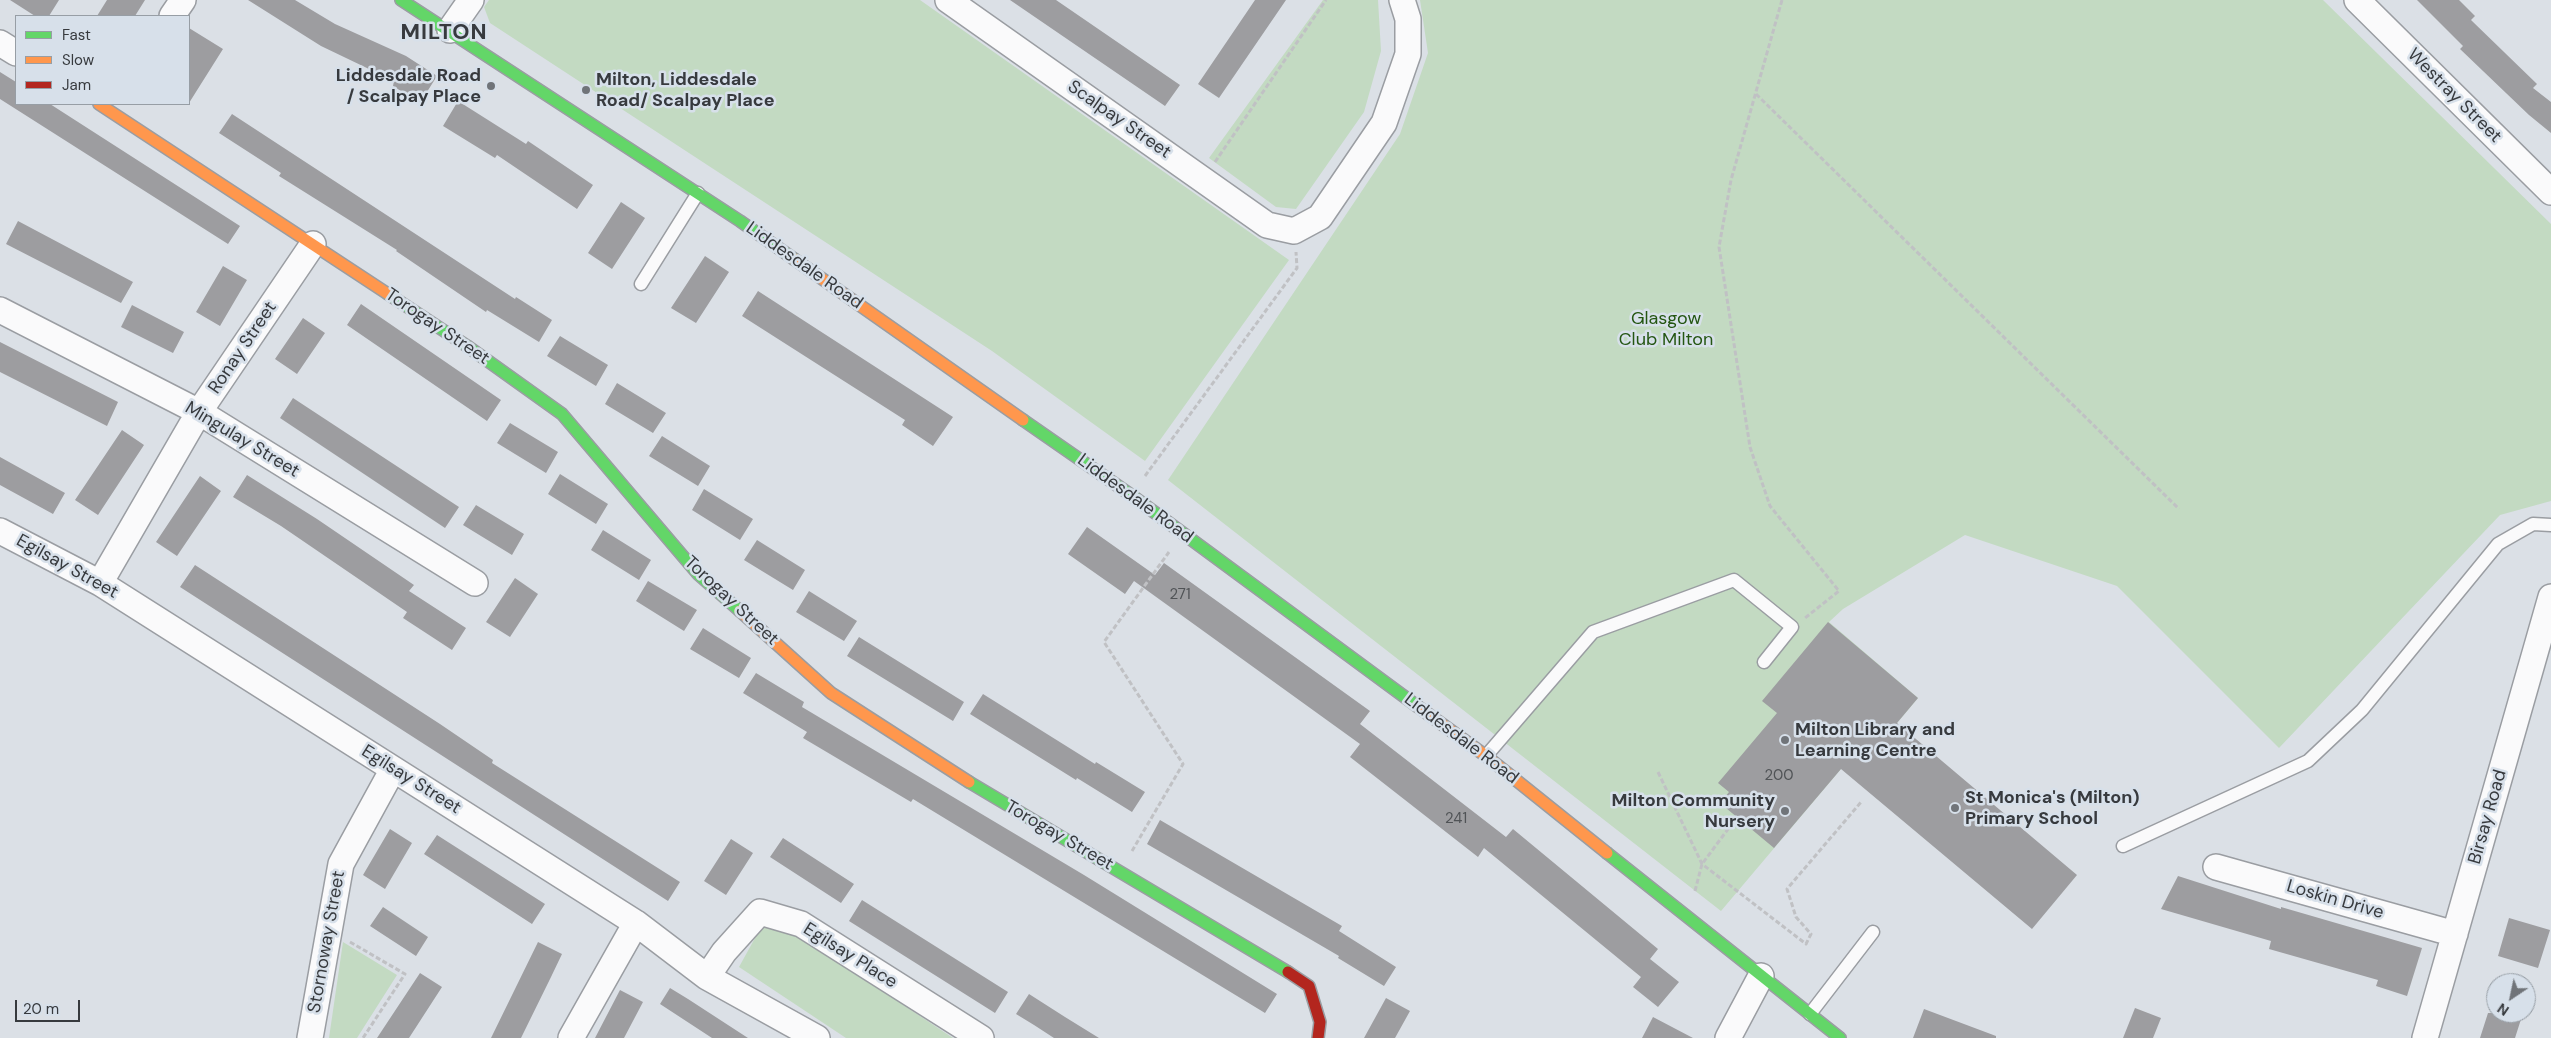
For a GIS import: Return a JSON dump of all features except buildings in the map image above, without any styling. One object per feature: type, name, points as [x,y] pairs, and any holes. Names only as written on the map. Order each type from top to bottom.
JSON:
[{"type":"street","points":[[173,15],[183,0]]},
{"type":"street","name":"Liddesdale Road","points":[[401,0],[450,30],[698,193],[1131,495],[1486,756],[1688,919],[1840,1038]]},
{"type":"street","points":[[450,30],[470,0]]},
{"type":"street","name":"Scalpay Street","points":[[948,0],[1267,225],[1294,231]]},
{"type":"street","points":[[1294,231],[1320,217],[1384,123],[1408,54],[1408,19],[1402,0]]},
{"type":"street","name":"Westray Street","points":[[2357,0],[2551,192]]},
{"type":"street","points":[[0,43],[15,52]]},
{"type":"street","name":"Torogay Street","points":[[110,106],[467,346],[562,414],[698,574],[831,693],[978,788],[1262,955],[1309,986],[1320,1022],[1318,1038]]},
{"type":"street","name":"Ronay Street","points":[[100,583],[199,412],[313,244]]},
{"type":"street","name":"Mingulay Street","points":[[0,310],[199,412],[476,583]]},
{"type":"street","name":"Egilsay Street","points":[[0,531],[100,583],[636,922],[707,977],[816,1038]]},
{"type":"street","name":"Birsay Road","points":[[2425,1038],[2551,597]]},
{"type":"street","name":"Stornoway Street","points":[[310,1038],[341,864],[393,769]]},
{"type":"street","name":"Loskin Drive","points":[[2216,867],[2454,934]]},
{"type":"street","name":"Egilsay Place","points":[[707,977],[724,952],[760,912],[801,924],[981,1038]]},
{"type":"street","points":[[571,1038],[636,922]]},
{"type":"street","points":[[1728,1038],[1761,976]]},
{"type":"lane","points":[[641,284],[698,193]]},
{"type":"lane","points":[[2123,846],[2308,761],[2362,710],[2498,544],[2533,524],[2551,524]]},
{"type":"lane","points":[[1486,756],[1593,632],[1734,580],[1792,627],[1764,662]]},
{"type":"lane","points":[[1810,1014],[1873,932]]},
{"type":"path","points":[[1203,179],[1326,0]]},
{"type":"path","points":[[1782,0],[1731,180],[1719,248],[1750,447],[1770,506],[1839,591],[1792,627]]},
{"type":"path","points":[[1756,94],[2179,509]]},
{"type":"path","points":[[1131,495],[1297,268],[1294,231]]},
{"type":"path","points":[[1120,871],[1183,764],[1104,642],[1183,534]]},
{"type":"path","points":[[1658,772],[1702,864],[1806,944],[1811,934],[1796,917],[1787,889],[1862,801]]},
{"type":"path","points":[[1688,919],[1702,864],[1737,817]]},
{"type":"path","points":[[329,929],[405,974],[364,1038]]},
{"type":"green space","points":[[489,0],[920,0],[1289,260],[1145,461],[992,351],[490,23],[484,7]]},
{"type":"green space","points":[[1323,0],[1378,0],[1381,51],[1364,112],[1296,209],[1276,207],[1209,158]]},
{"type":"green space","name":"Glasgow Club Milton","points":[[1420,0],[2323,0],[2551,224],[2551,501],[2500,515],[2279,748],[2117,586],[1965,535],[1843,609],[1829,622],[1918,698],[1897,723],[1841,769],[1721,911],[1168,480],[1400,134],[1428,53]]},
{"type":"green space","points":[[782,924],[953,1038],[846,1038],[739,967],[760,929]]},
{"type":"green space","points":[[343,942],[397,975],[357,1038],[329,1038]]},
{"type":"traffic: fast","points":[[401,0],[740,221],[794,259]]},
{"type":"traffic: fast","points":[[388,294],[467,346],[562,414],[698,574],[740,611]]},
{"type":"traffic: fast","points":[[1023,420],[1131,495],[1417,706]]},
{"type":"traffic: fast","points":[[969,782],[1288,972]]},
{"type":"traffic: fast","points":[[1607,853],[1840,1038]]},
{"type":"traffic: slow","points":[[101,105],[388,294]]},
{"type":"traffic: slow","points":[[794,259],[1023,420]]},
{"type":"traffic: slow","points":[[740,611],[831,693],[969,782]]},
{"type":"traffic: slow","points":[[1417,706],[1486,756],[1607,853]]},
{"type":"traffic: jam","points":[[1288,972],[1309,986],[1320,1022],[1318,1038]]},
{"type":"place","name":"Liddesdale Road / Scalpay Place","points":[[491,86]]},
{"type":"place","name":"Milton, Liddesdale Road/ Scalpay Place","points":[[586,90]]},
{"type":"place","name":"Milton Library and Learning Centre","points":[[1785,740]]},
{"type":"place","name":"St Monica's (Milton) Primary School","points":[[1955,808]]},
{"type":"place","name":"Milton Community Nursery","points":[[1785,811]]},
{"type":"district","name":"MILTON","points":[[444,33]]}]
